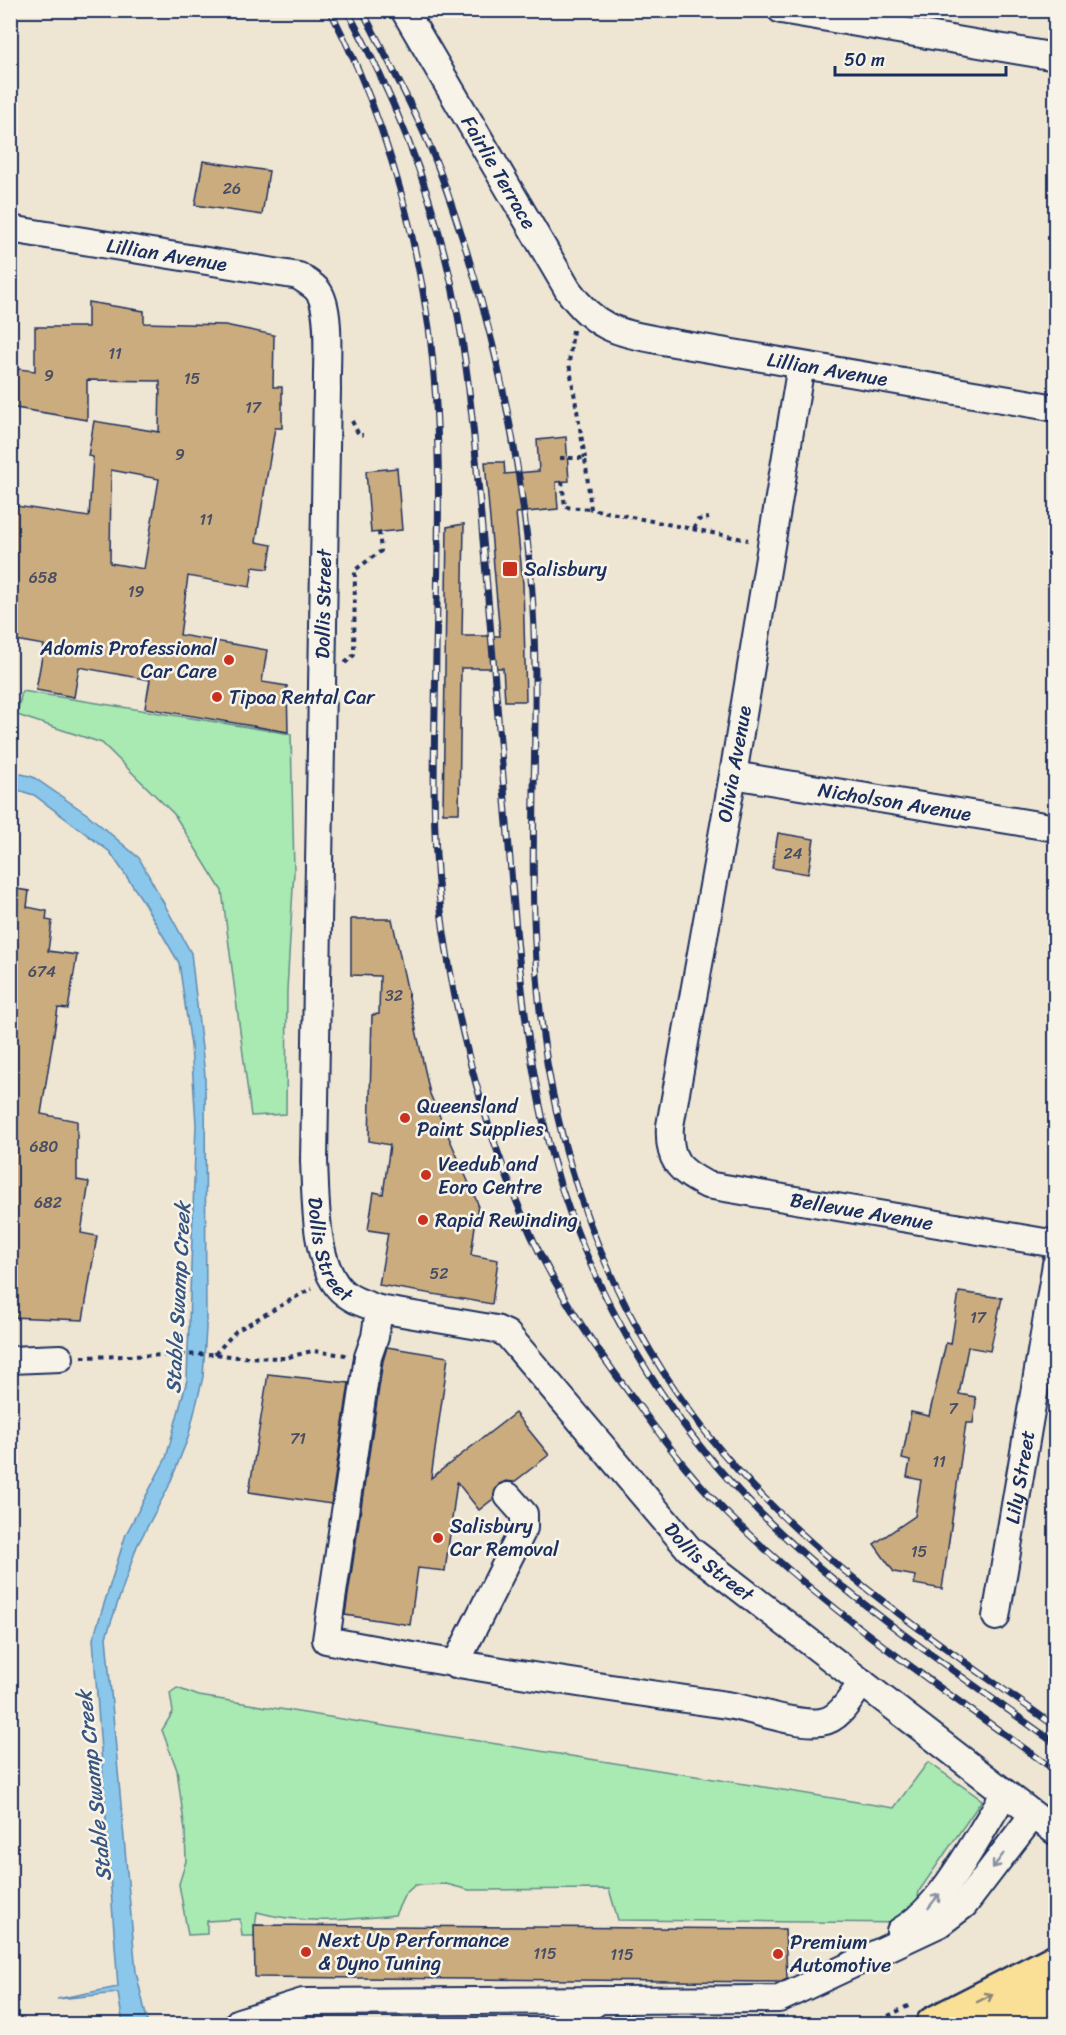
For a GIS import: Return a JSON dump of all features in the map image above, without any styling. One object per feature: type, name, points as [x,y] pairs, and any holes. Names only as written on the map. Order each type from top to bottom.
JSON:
[{"type":"highway","points":[[933,2025],[1056,1961]]},
{"type":"highway","points":[[997,2025],[1056,1994]]},
{"type":"street","name":"Fairlie Terrace","points":[[404,10],[568,290],[582,310],[602,326]]},
{"type":"street","points":[[781,10],[1056,57]]},
{"type":"street","name":"Lillian Avenue","points":[[10,229],[299,276],[318,291]]},
{"type":"street","name":"Dollis Street","points":[[318,291],[326,321],[327,389],[314,1161],[317,1223],[325,1263],[333,1280],[339,1289],[360,1303],[378,1309],[496,1329],[507,1334],[689,1549],[1056,1832]]},
{"type":"street","name":"Lillian Avenue","points":[[602,326],[625,334],[1056,408]]},
{"type":"street","name":"Olivia Avenue","points":[[676,1162],[669,1146],[670,1126],[733,775],[801,365]]},
{"type":"street","name":"Nicholson Avenue","points":[[733,775],[1056,828]]},
{"type":"street","name":"Bellevue Avenue","points":[[676,1162],[688,1174],[707,1185],[1056,1244]]},
{"type":"street","name":"Lily Street","points":[[996,1617],[1056,1264]]},
{"type":"street","points":[[378,1309],[375,1337],[368,1357],[326,1640],[455,1665],[754,1709],[809,1723],[823,1722],[840,1713],[862,1682]]},
{"type":"street","points":[[10,1360],[60,1358]]},
{"type":"street","points":[[455,1665],[524,1528],[524,1514],[508,1496]]},
{"type":"street","points":[[779,1999],[914,1923],[934,1903],[1005,1793]]},
{"type":"street","points":[[240,2025],[239,2022],[303,2002],[779,1999],[939,1924],[964,1905],[1033,1815]]},
{"type":"street","points":[[564,2025],[600,2000]]},
{"type":"path","points":[[574,320],[569,363],[591,509]]},
{"type":"path","points":[[560,458],[585,458]]},
{"type":"path","points":[[562,481],[565,507],[591,509],[749,540]]},
{"type":"path","points":[[694,529],[698,520],[709,518]]},
{"type":"path","points":[[322,685],[340,685],[340,668],[354,655],[355,570],[381,551],[379,532]]},
{"type":"path","points":[[215,1354],[225,1341],[251,1321],[302,1292],[333,1280]]},
{"type":"path","points":[[60,1358],[215,1354],[285,1358],[312,1351],[368,1357]]},
{"type":"green space","points":[[22,691],[291,734],[294,871],[287,990],[286,1114],[251,1116],[222,891],[174,814],[102,743],[17,715]]},
{"type":"green space","points":[[177,1688],[199,1696],[894,1808],[928,1762],[982,1800],[919,1891],[914,1923],[618,1920],[609,1889],[469,1890],[446,1884],[415,1885],[405,1894],[395,1915],[343,1920],[309,1920],[257,1912],[254,1936],[242,1936],[240,1919],[207,1921],[207,1934],[188,1935],[179,1884],[186,1861],[185,1831],[177,1770],[162,1730],[173,1712],[170,1693]]},
{"type":"water","points":[[10,771],[33,777],[87,814],[139,858],[191,953],[205,1075],[206,1328],[203,1377],[188,1438],[168,1488],[137,1546],[106,1637],[136,1972],[148,2024],[123,2024],[118,1993],[57,1999],[118,1987],[93,1639],[126,1534],[166,1458],[187,1380],[196,1124],[191,1046],[179,963],[141,898],[110,852],[34,795],[11,788]]},
{"type":"building","points":[[203,161],[269,171],[262,215],[195,205]]},
{"type":"building","points":[[88,302],[144,311],[144,323],[225,325],[274,335],[273,387],[282,387],[282,428],[275,428],[256,542],[272,545],[268,569],[253,567],[250,587],[188,576],[180,635],[267,650],[262,682],[287,686],[288,732],[145,708],[150,680],[79,667],[74,697],[36,690],[44,645],[10,639],[10,505],[89,517],[93,457],[88,456],[94,421],[159,432],[160,381],[87,380],[87,420],[10,407],[10,368],[35,371],[35,327],[88,327]],"holes":[[[111,470],[159,479],[144,569],[110,563]]]},
{"type":"building","points":[[566,437],[569,481],[556,482],[558,509],[516,513],[523,584],[526,701],[505,701],[503,668],[461,668],[459,813],[443,813],[447,527],[464,524],[462,636],[500,636],[485,462],[504,462],[505,474],[539,471],[537,440]]},
{"type":"building","points":[[397,468],[402,530],[371,533],[366,471]]},
{"type":"building","points":[[778,833],[814,839],[808,874],[772,868]]},
{"type":"building","points":[[10,888],[29,891],[27,907],[47,911],[46,920],[52,921],[48,951],[77,955],[68,1009],[58,1008],[41,1114],[77,1121],[77,1180],[89,1182],[81,1233],[97,1236],[83,1320],[10,1317],[10,1129],[14,1104],[10,1103]]},
{"type":"building","points":[[351,919],[392,919],[430,1094],[478,1204],[471,1255],[498,1260],[492,1304],[379,1285],[388,1233],[368,1230],[374,1192],[383,1194],[390,1145],[369,1141],[372,1015],[379,1014],[380,976],[351,975]]},
{"type":"building","points":[[959,1292],[1002,1298],[990,1351],[968,1347],[959,1394],[975,1397],[976,1402],[973,1423],[966,1423],[942,1589],[914,1584],[916,1576],[894,1572],[874,1544],[915,1516],[921,1480],[907,1477],[910,1461],[902,1459],[911,1412],[929,1416],[946,1343],[951,1344]]},
{"type":"building","points":[[387,1347],[448,1357],[431,1478],[515,1413],[549,1455],[514,1482],[506,1481],[499,1484],[493,1499],[479,1510],[457,1482],[445,1571],[418,1568],[410,1625],[345,1615]]},
{"type":"building","points":[[268,1374],[349,1383],[331,1504],[249,1492]]},
{"type":"building","points":[[254,1925],[785,1929],[787,1979],[781,1982],[255,1977]]},
{"type":"railway","points":[[330,10],[365,86],[393,164],[414,246],[429,328],[438,449],[434,773],[439,894],[461,1025],[484,1111],[514,1194],[542,1258],[580,1324],[609,1366],[709,1495],[773,1556],[851,1621],[1056,1771]]},
{"type":"railway","points":[[347,10],[384,83],[415,159],[440,237],[458,316],[474,433],[515,915],[528,1033],[550,1149],[585,1251],[633,1347],[671,1407],[710,1458],[753,1506],[848,1592],[1056,1744]]},
{"type":"railway","points":[[362,10],[428,142],[443,179],[477,284],[498,367],[515,450],[527,535],[534,629],[533,887],[538,989],[545,1049],[556,1108],[570,1166],[589,1222],[612,1278],[639,1331],[670,1382],[705,1431],[742,1475],[825,1555],[915,1626],[1056,1727]]},
{"type":"place","name":"Salisbury","points":[[510,569]]},
{"type":"place","name":"Adomis Professional Car Care","points":[[229,660]]},
{"type":"place","name":"Tipoa Rental Car","points":[[217,697]]},
{"type":"place","name":"Queensland Paint Supplies","points":[[405,1118]]},
{"type":"place","name":"Veedub and Eoro Centre","points":[[426,1175]]},
{"type":"place","name":"Rapid Rewinding","points":[[423,1220]]},
{"type":"place","name":"Salisbury Car Removal","points":[[438,1538]]},
{"type":"place","name":"Next Up Performance & Dyno Tuning","points":[[306,1952]]},
{"type":"place","name":"Premium Automotive","points":[[778,1954]]},
{"type":"water label","name":"Stable Swamp Creek","points":[[178,1298]]},
{"type":"water label","name":"Stable Swamp Creek","points":[[94,1786]]}]
